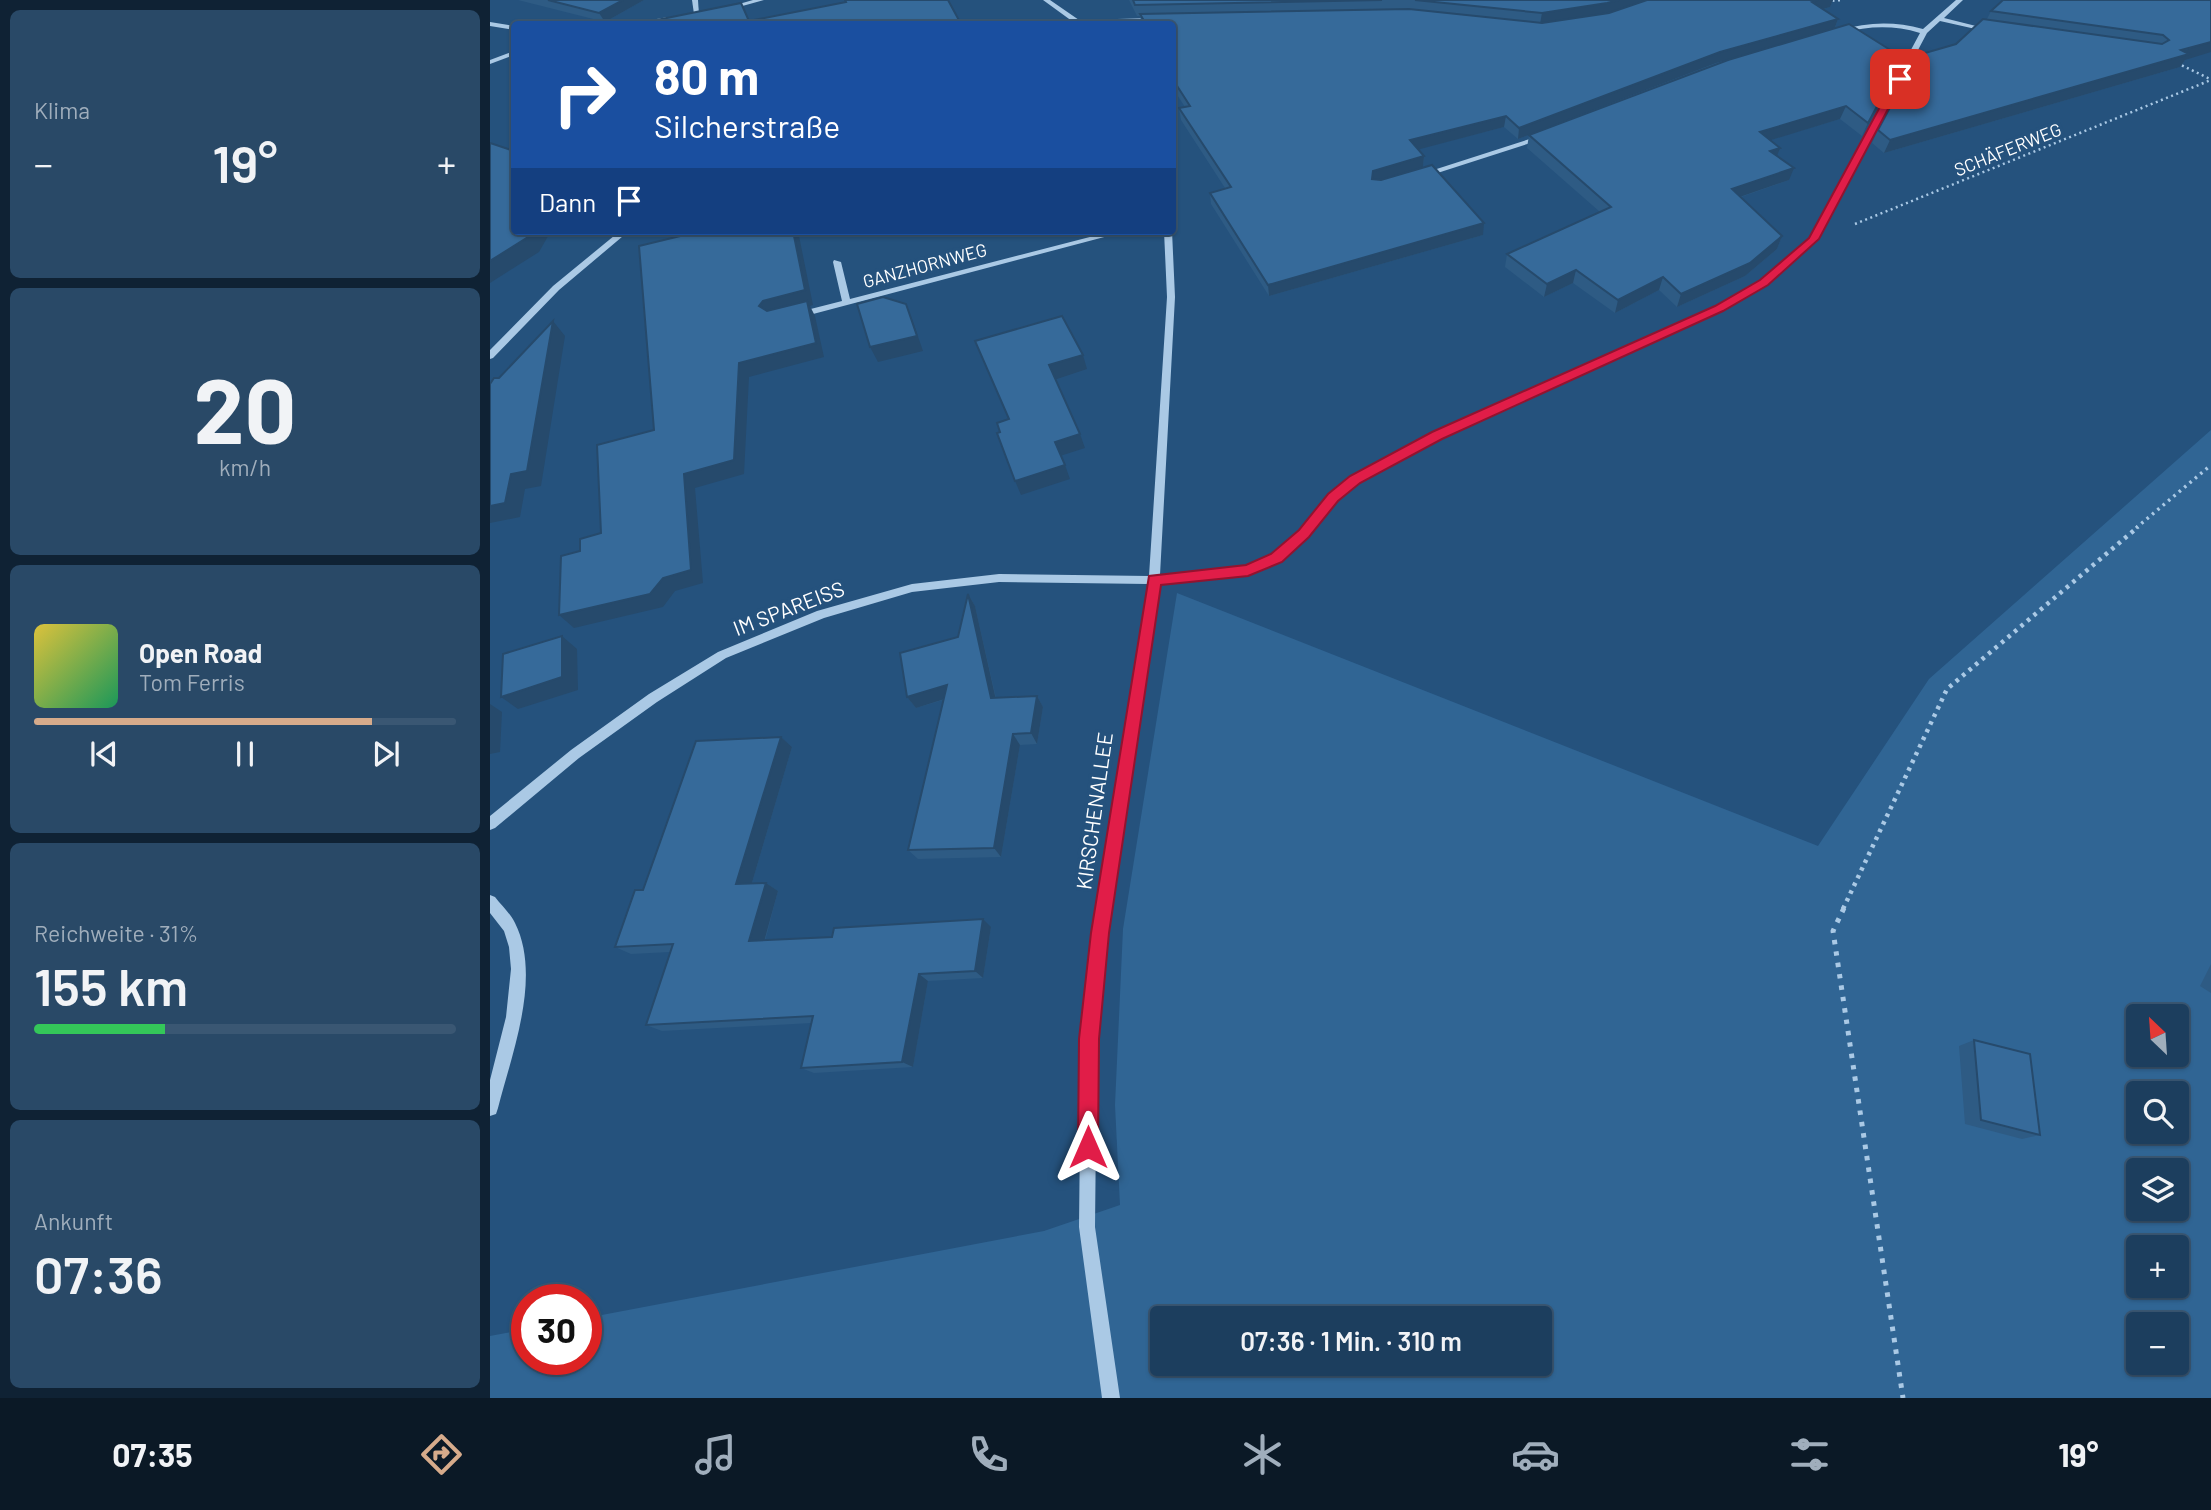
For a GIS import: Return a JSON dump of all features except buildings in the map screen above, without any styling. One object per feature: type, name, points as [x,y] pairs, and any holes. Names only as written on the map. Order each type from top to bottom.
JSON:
[{"type":"street","points":[[695,0],[706,13]]},
{"type":"street","points":[[684,16],[761,0]]},
{"type":"street","points":[[1046,0],[1076,21]]},
{"type":"street","points":[[1814,239],[1924,32],[1961,0]]},
{"type":"street","points":[[656,21],[672,19]]},
{"type":"street","points":[[1938,19],[1995,31]]},
{"type":"street","points":[[1136,21],[1164,20]]},
{"type":"street","points":[[490,24],[511,28]]},
{"type":"street","points":[[1827,36],[1876,24],[1899,24],[1924,32]]},
{"type":"street","points":[[490,62],[511,54]]},
{"type":"street","points":[[1415,177],[1550,135]]},
{"type":"street","points":[[490,356],[556,288],[620,235]]},
{"type":"street","name":"GANZHORNWEG","points":[[787,317],[1108,235]]},
{"type":"street","name":"KIRSCHENALLEE","points":[[1111,1398],[1087,1227],[1089,1039],[1100,933],[1154,580],[1171,297],[1168,235]]},
{"type":"street","name":"IM SPAREISS","points":[[490,824],[575,754],[653,698],[722,655],[821,614],[912,588],[999,578],[1154,580],[1248,571],[1276,558],[1304,534],[1333,498],[1355,480],[1437,436],[1719,309],[1764,283],[1814,239]]},
{"type":"street","points":[[837,262],[847,303]]},
{"type":"street","points":[[490,902],[510,927],[520,960],[514,1005],[490,1108]]},
{"type":"path","points":[[1819,1],[1843,0]]},
{"type":"path","points":[[2166,58],[2211,80]]},
{"type":"path","name":"SCHÄFERWEG","points":[[1814,239],[1917,201],[2211,80]]},
{"type":"path","points":[[1903,1398],[1833,931],[1947,689],[2211,465]]},
{"type":"shaded area","points":[[2211,430],[2211,1398],[490,1398],[490,1336],[511,1332],[511,1375],[602,1375],[602,1315],[1044,1231],[1120,1205],[1115,1105],[1123,929],[1177,593],[1818,846],[1929,679]]},
{"type":"route","points":[[1088,1147],[1089,1039],[1100,933],[1154,580],[1248,571],[1276,558],[1304,534],[1333,498],[1355,480],[1437,436],[1719,309],[1764,283],[1814,239],[1900,79]]}]
